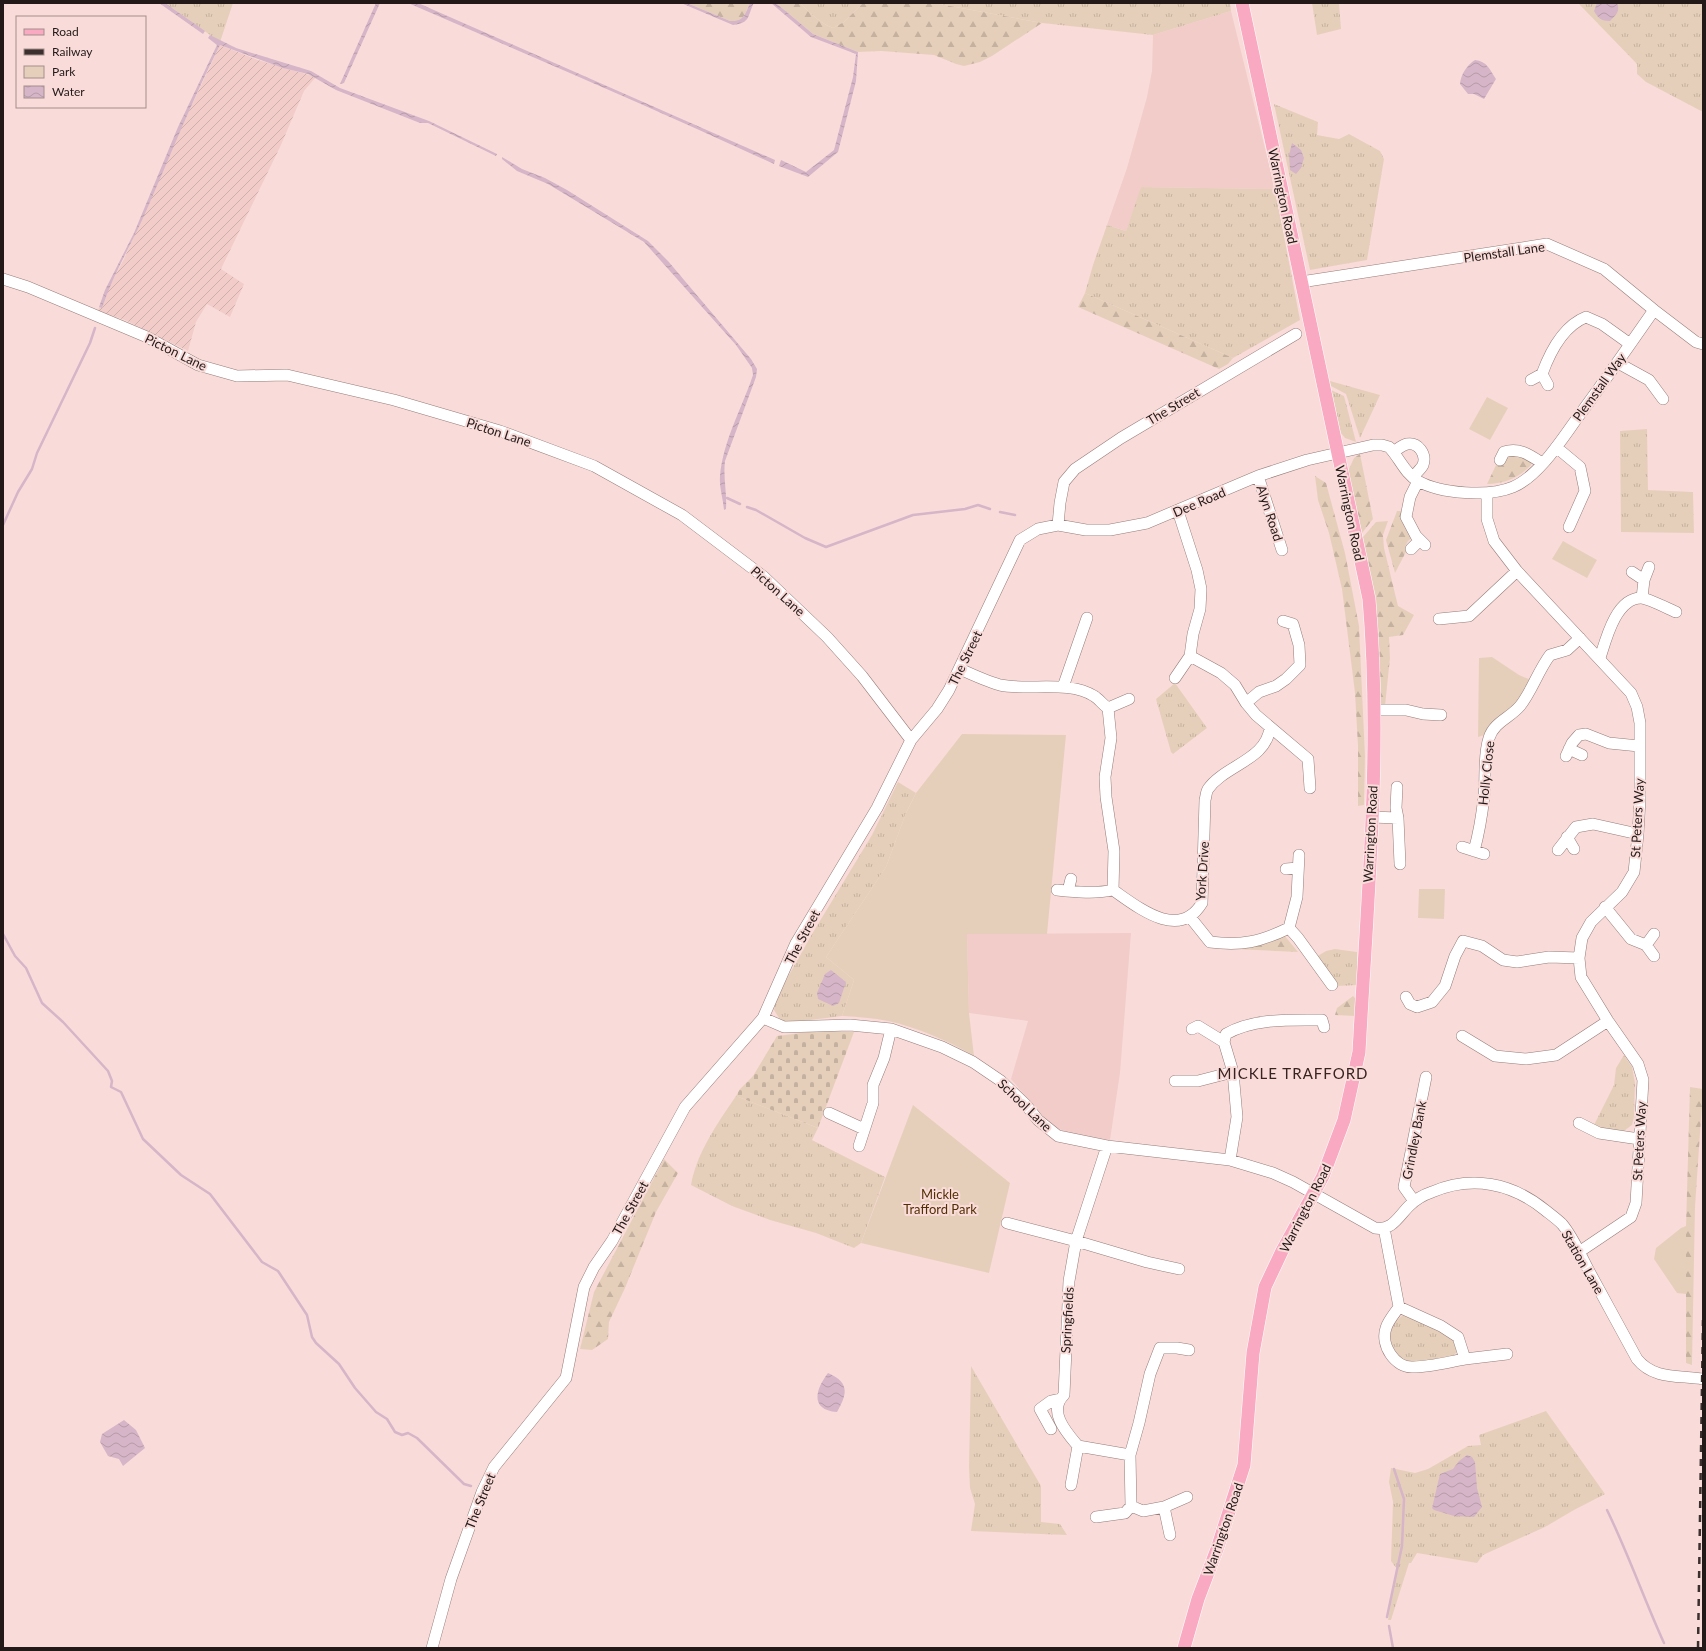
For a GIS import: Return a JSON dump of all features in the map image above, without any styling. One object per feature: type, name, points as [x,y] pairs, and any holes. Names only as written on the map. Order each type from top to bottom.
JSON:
[{"type":"main road","name":"Warrington Road","points":[[1184,1648],[1198,1599],[1219,1542],[1244,1465],[1253,1353],[1265,1287],[1282,1251],[1324,1176],[1344,1120],[1359,1052],[1371,817],[1374,710],[1373,648],[1369,599],[1242,3]]},
{"type":"street","name":"Plemstall Lane","points":[[1301,282],[1546,244],[1604,269],[1696,342],[1703,344]]},
{"type":"street","name":"Picton Lane","points":[[3,279],[28,287],[147,337],[198,365],[237,376],[287,375],[394,400],[500,431],[594,466],[682,515],[764,577],[828,637],[862,676],[911,740]]},
{"type":"street","name":"Plemstall Way","points":[[1416,479],[1449,492],[1487,493],[1513,487],[1530,476],[1556,447],[1618,364],[1654,310]]},
{"type":"street","points":[[1532,380],[1542,374],[1547,360],[1561,338],[1575,321],[1586,317],[1602,324],[1630,344]]},
{"type":"street","name":"The Street","points":[[432,1648],[451,1579],[482,1492],[494,1467],[566,1378],[584,1287],[594,1267],[612,1241],[685,1107],[763,1018],[796,943],[878,808],[911,740],[937,709],[960,668],[1020,540],[1038,529],[1058,525],[1064,482],[1076,469],[1121,438],[1296,334]]},
{"type":"street","points":[[1618,364],[1652,376],[1663,399]]},
{"type":"street","points":[[1542,374],[1548,385]]},
{"type":"street","points":[[1393,452],[1406,444],[1412,444],[1419,447],[1424,459],[1423,466],[1416,479],[1410,497],[1406,517],[1422,542],[1411,549]]},
{"type":"street","points":[[1338,453],[1382,445],[1389,447],[1416,479]]},
{"type":"street","points":[[1556,447],[1580,467],[1585,491],[1569,527]]},
{"type":"street","points":[[1502,452],[1510,450],[1524,452],[1542,463]]},
{"type":"street","name":"Dee Road","points":[[1058,525],[1086,530],[1110,530],[1147,523],[1258,476],[1307,460],[1338,453]]},
{"type":"street","name":"Alyn Road","points":[[1258,476],[1282,550]]},
{"type":"street","name":"St Peters Way","points":[[1487,493],[1487,519],[1494,541],[1517,570],[1631,693],[1637,707],[1640,723],[1640,798],[1634,872],[1622,892],[1590,922],[1582,938],[1579,958],[1581,977],[1608,1021],[1638,1064],[1642,1080],[1636,1202],[1631,1217],[1579,1252]]},
{"type":"street","points":[[1175,678],[1190,656],[1193,634],[1200,609],[1201,589],[1197,570],[1178,511]]},
{"type":"street","points":[[1642,598],[1644,580],[1649,567]]},
{"type":"street","points":[[1439,619],[1469,616],[1517,570]]},
{"type":"street","points":[[1632,572],[1644,580]]},
{"type":"street","points":[[1600,658],[1610,628],[1620,610],[1630,601],[1642,598],[1676,612]]},
{"type":"street","points":[[1063,687],[1087,618]]},
{"type":"street","points":[[1246,703],[1259,692],[1276,686],[1286,679],[1300,665],[1299,645],[1293,624],[1283,621]]},
{"type":"street","name":"Holly Close","points":[[1462,846],[1479,852],[1479,830],[1484,797],[1487,745],[1489,736],[1496,725],[1512,715],[1521,705],[1550,656],[1567,650],[1580,638]]},
{"type":"street","points":[[1190,656],[1221,673],[1235,685],[1246,703],[1256,715],[1308,760],[1310,788]]},
{"type":"street","points":[[960,668],[1001,685],[1024,687],[1063,687],[1079,690],[1094,696],[1108,708],[1111,738],[1105,777],[1106,797],[1114,851],[1113,890],[1105,892],[1063,891],[1071,879]]},
{"type":"street","points":[[1108,708],[1129,699]]},
{"type":"street","points":[[1374,710],[1406,710],[1423,714],[1441,715]]},
{"type":"street","name":"York Drive","points":[[1113,890],[1138,906],[1168,921],[1180,921],[1190,917],[1197,910],[1202,903],[1205,800],[1208,790],[1216,780],[1259,750],[1267,740],[1270,727]]},
{"type":"street","points":[[1582,755],[1568,753],[1579,735],[1586,734],[1609,743],[1639,746]]},
{"type":"street","points":[[1397,787],[1396,808],[1398,818],[1400,864]]},
{"type":"street","points":[[1371,817],[1398,818]]},
{"type":"street","points":[[1558,850],[1576,827],[1593,824],[1638,834]]},
{"type":"street","points":[[1567,837],[1574,849]]},
{"type":"street","points":[[1190,917],[1210,942],[1222,944],[1252,943],[1271,937],[1289,928],[1297,897],[1299,855]]},
{"type":"street","points":[[1286,869],[1298,868]]},
{"type":"street","points":[[1605,907],[1631,939],[1646,945],[1654,956]]},
{"type":"street","points":[[1289,928],[1332,985]]},
{"type":"street","points":[[1646,945],[1654,934]]},
{"type":"street","points":[[1406,997],[1410,1004],[1417,1008],[1432,1002],[1445,986],[1455,956],[1464,941],[1482,946],[1503,960],[1517,962],[1549,957],[1579,958]]},
{"type":"street","name":"School Lane","points":[[763,1018],[784,1027],[850,1025],[891,1029],[942,1047],[973,1062],[1001,1081],[1026,1105],[1038,1120],[1058,1136],[1107,1146],[1230,1160],[1273,1173],[1315,1193]]},
{"type":"street","points":[[1230,1160],[1237,1117],[1233,1072],[1224,1042],[1226,1034],[1234,1029],[1275,1020],[1322,1020],[1324,1027]]},
{"type":"street","points":[[1462,1036],[1495,1056],[1507,1059],[1526,1059],[1556,1055],[1608,1021]]},
{"type":"street","points":[[1198,1024],[1224,1042]]},
{"type":"street","points":[[859,1146],[873,1103],[874,1085],[884,1058],[891,1029]]},
{"type":"street","points":[[1175,1081],[1198,1081],[1233,1072]]},
{"type":"street","name":"Grindley Bank","points":[[1414,1201],[1404,1187],[1426,1077]]},
{"type":"street","points":[[829,1113],[864,1129]]},
{"type":"street","points":[[1579,1123],[1599,1133],[1640,1139]]},
{"type":"street","name":"Springfields","points":[[1078,1446],[1062,1427],[1058,1415],[1060,1399],[1064,1395],[1069,1281],[1076,1241],[1107,1146]]},
{"type":"street","name":"Station Lane","points":[[1384,1228],[1395,1222],[1414,1201],[1426,1194],[1448,1186],[1484,1182],[1503,1186],[1521,1194],[1540,1206],[1561,1223],[1579,1252],[1637,1359],[1644,1368],[1663,1375],[1703,1379]]},
{"type":"street","points":[[1315,1193],[1375,1228],[1384,1228],[1399,1307],[1386,1328],[1385,1340],[1392,1356],[1402,1366],[1413,1367],[1507,1354]]},
{"type":"street","points":[[1007,1223],[1076,1241],[1146,1262],[1180,1269]]},
{"type":"street","points":[[1399,1307],[1441,1326],[1458,1338],[1465,1359]]},
{"type":"street","points":[[1096,1517],[1125,1513],[1131,1506],[1130,1455],[1150,1374],[1160,1348],[1189,1350]]},
{"type":"street","points":[[1051,1429],[1040,1409],[1051,1401],[1060,1399]]},
{"type":"street","points":[[1072,1485],[1078,1446],[1130,1455]]},
{"type":"street","points":[[1131,1506],[1143,1511],[1164,1507],[1187,1497]]},
{"type":"street","points":[[1164,1507],[1170,1535]]},
{"type":"shaded area","points":[[1231,11],[1275,189],[1142,187],[1126,231],[1107,225],[1127,168],[1147,97],[1152,71],[1153,35]]},
{"type":"shaded area","points":[[220,45],[258,60],[316,77],[304,91],[281,145],[221,269],[244,284],[230,317],[207,304],[196,322],[188,351],[125,320],[98,311],[99,307],[102,308],[108,289],[124,259],[181,128]]},
{"type":"shaded area","points":[[1131,933],[1120,1073],[1110,1140],[1072,1134],[1054,1127],[1011,1079],[1028,1021],[969,1013],[967,934]]},
{"type":"green space","points":[[165,3],[233,3],[220,42]]},
{"type":"green space","points":[[687,3],[750,3],[744,16],[737,22],[730,21]]},
{"type":"green space","points":[[776,3],[800,3],[819,21],[833,28],[844,22],[863,3],[934,3],[1042,23],[992,56],[980,62],[964,66],[934,55],[881,51],[858,52],[813,34]]},
{"type":"green space","points":[[800,3],[863,3],[844,22],[833,28],[819,21]]},
{"type":"green space","points":[[934,3],[1230,3],[1231,11],[1153,35],[1042,23]]},
{"type":"green space","points":[[1312,3],[1339,3],[1341,29],[1317,35]]},
{"type":"green space","points":[[1578,3],[1703,3],[1703,112],[1646,82],[1637,74],[1637,64]]},
{"type":"green space","points":[[1274,104],[1318,122],[1317,135],[1339,139],[1349,134],[1380,151],[1384,159],[1367,260],[1310,270]]},
{"type":"green space","points":[[1141,187],[1275,189],[1300,320],[1233,358],[1085,293],[1107,225],[1126,231]]},
{"type":"green space","points":[[1085,293],[1233,358],[1228,364],[1219,369],[1078,307]]},
{"type":"green space","points":[[1330,381],[1380,395],[1360,438],[1346,394],[1331,386]]},
{"type":"green space","points":[[1331,390],[1344,396],[1356,442],[1345,438],[1341,433]]},
{"type":"green space","points":[[1487,397],[1508,408],[1490,440],[1469,429]]},
{"type":"green space","points":[[1647,429],[1648,490],[1693,492],[1694,533],[1621,532],[1620,431]]},
{"type":"green space","points":[[1360,454],[1373,519],[1362,533],[1348,471],[1354,458]]},
{"type":"green space","points":[[1512,454],[1531,459],[1531,465],[1516,477],[1499,483],[1487,484],[1497,463]]},
{"type":"green space","points":[[1315,476],[1326,483],[1345,553],[1359,626],[1365,756],[1364,805],[1358,806],[1358,746],[1355,693],[1342,589],[1329,533],[1318,500]]},
{"type":"green space","points":[[1397,511],[1402,511],[1412,538],[1408,541],[1405,547],[1407,550],[1395,573],[1386,540]]},
{"type":"green space","points":[[1388,521],[1383,535],[1384,548],[1398,606],[1414,615],[1403,635],[1389,637],[1390,658],[1385,706],[1380,703],[1376,620],[1363,537],[1376,522]]},
{"type":"green space","points":[[1563,541],[1597,560],[1587,578],[1552,559]]},
{"type":"green space","points":[[1492,657],[1519,675],[1531,680],[1501,722],[1486,734],[1478,737],[1479,658]]},
{"type":"green space","points":[[1175,683],[1207,728],[1173,754],[1171,752],[1156,699]]},
{"type":"green space","points":[[962,734],[1066,735],[1047,934],[967,934],[969,1013],[974,1056],[943,1040],[910,1027],[882,1020],[842,1016],[854,980],[826,957],[886,867],[906,813],[916,793]]},
{"type":"green space","points":[[898,782],[916,793],[906,813],[886,867],[826,957],[854,980],[842,1016],[787,1023],[779,1018],[774,1010],[776,998],[812,934],[872,835]]},
{"type":"green space","points":[[1419,889],[1445,889],[1444,919],[1418,918]]},
{"type":"green space","points":[[1284,935],[1298,952],[1235,949],[1269,943]]},
{"type":"green space","points":[[1335,949],[1357,952],[1357,985],[1338,986],[1316,957],[1326,951]]},
{"type":"green space","points":[[1353,996],[1356,999],[1355,1016],[1335,1015],[1337,1008]]},
{"type":"green space","points":[[817,1031],[854,1032],[818,1128],[736,1096],[740,1089],[753,1076],[777,1036]]},
{"type":"green space","points":[[1624,1055],[1632,1067],[1635,1083],[1634,1117],[1632,1125],[1624,1131],[1601,1130],[1594,1125],[1614,1085],[1616,1068]]},
{"type":"green space","points":[[1690,1087],[1703,1089],[1695,1207],[1692,1365],[1686,1363],[1686,1226]]},
{"type":"green space","points":[[736,1096],[818,1128],[812,1140],[885,1177],[861,1243],[854,1248],[816,1233],[770,1220],[732,1206],[691,1185],[703,1150],[715,1128]]},
{"type":"green space","name":"Mickle Trafford Park","points":[[913,1105],[1010,1183],[989,1273],[861,1243]]},
{"type":"green space","points":[[664,1159],[678,1173],[656,1212],[625,1288],[609,1322],[608,1339],[592,1350],[580,1349],[594,1292]]},
{"type":"green space","points":[[1686,1226],[1686,1294],[1677,1293],[1654,1259],[1656,1248],[1681,1228]]},
{"type":"green space","points":[[1403,1315],[1410,1316],[1456,1340],[1458,1348],[1456,1353],[1450,1358],[1417,1364],[1407,1362],[1397,1356],[1388,1339],[1390,1332]]},
{"type":"green space","points":[[971,1366],[1041,1486],[1041,1522],[1060,1524],[1067,1535],[971,1531],[975,1504],[970,1488],[969,1467]]},
{"type":"green space","points":[[1546,1411],[1605,1494],[1545,1527],[1483,1555],[1477,1563],[1417,1553],[1411,1563],[1409,1563],[1391,1620],[1388,1620],[1397,1569],[1391,1561],[1393,1502],[1389,1482],[1391,1468],[1415,1473],[1428,1469],[1468,1446],[1481,1445],[1479,1435]]},
{"type":"water","points":[[159,3],[165,3],[205,31],[203,34]]},
{"type":"water","points":[[376,3],[380,3],[344,83],[340,84]]},
{"type":"water","points":[[408,3],[418,3],[775,160],[774,164],[637,102]]},
{"type":"water","points":[[681,3],[687,3],[730,21],[735,21],[741,19],[750,3],[754,3],[746,21],[733,25]]},
{"type":"water","points":[[771,3],[776,3],[813,34],[858,52],[856,81],[838,152],[808,177],[779,166],[781,160],[806,172],[834,150],[853,77],[856,54],[811,37]]},
{"type":"water","points":[[1597,3],[1617,3],[1617,13],[1610,21],[1602,20],[1594,11]]},
{"type":"water","points":[[210,35],[236,48],[311,71],[340,88],[429,121],[497,154],[496,156],[428,123],[420,123],[336,90],[308,74],[283,68],[220,45],[191,106],[102,308],[99,307],[105,290],[134,233],[178,127],[217,45],[208,38]]},
{"type":"water","points":[[1475,60],[1485,64],[1496,79],[1484,99],[1474,94],[1468,94],[1460,84],[1465,70],[1469,64]]},
{"type":"water","points":[[1292,143],[1301,150],[1304,158],[1301,168],[1296,174],[1290,170],[1289,155]]},
{"type":"water","points":[[502,157],[522,169],[545,178],[567,190],[648,241],[668,261],[751,359],[757,369],[756,377],[725,461],[724,473],[726,509],[724,510],[720,484],[722,463],[729,437],[753,375],[752,368],[736,345],[644,242],[548,184],[517,171],[502,159]]},
{"type":"water","points":[[831,970],[846,982],[839,1003],[833,1006],[818,999],[817,993],[825,974]]},
{"type":"water","points":[[828,1373],[835,1376],[843,1384],[845,1394],[837,1412],[822,1407],[819,1403],[818,1392]]},
{"type":"water","points":[[124,1420],[136,1430],[145,1448],[123,1466],[119,1459],[108,1456],[100,1442],[102,1434]]},
{"type":"water","points":[[1467,1455],[1472,1457],[1475,1462],[1477,1488],[1482,1507],[1474,1517],[1454,1516],[1434,1510],[1432,1508],[1440,1474],[1453,1469],[1459,1461]]},
{"type":"waterway","points":[[3,525],[18,492],[32,469],[37,453],[90,343],[95,328]]},
{"type":"waterway","points":[[727,498],[740,504]]},
{"type":"waterway","points":[[747,507],[756,510],[805,538],[826,547],[913,515],[965,509],[978,505],[990,509]]},
{"type":"waterway","points":[[1000,512],[1015,515]]},
{"type":"waterway","points":[[3,934],[15,956],[26,968],[42,1003],[63,1022],[108,1071],[112,1081],[111,1087],[121,1092],[143,1139],[181,1175],[210,1194],[262,1262],[278,1271],[307,1315],[312,1337],[316,1343],[339,1364],[355,1388],[376,1412],[387,1419],[395,1432],[402,1435],[408,1433],[417,1438],[464,1484],[471,1486]]},
{"type":"waterway","points":[[1387,1617],[1402,1546],[1404,1499],[1394,1469]]},
{"type":"waterway","points":[[1607,1510],[1664,1643]]},
{"type":"waterway","points":[[1389,1626],[1393,1648]]},
{"type":"railway","points":[[1698,1648],[1703,1320]]},
{"type":"district","name":"MICKLE TRAFFORD","points":[[1293,1074]]}]
